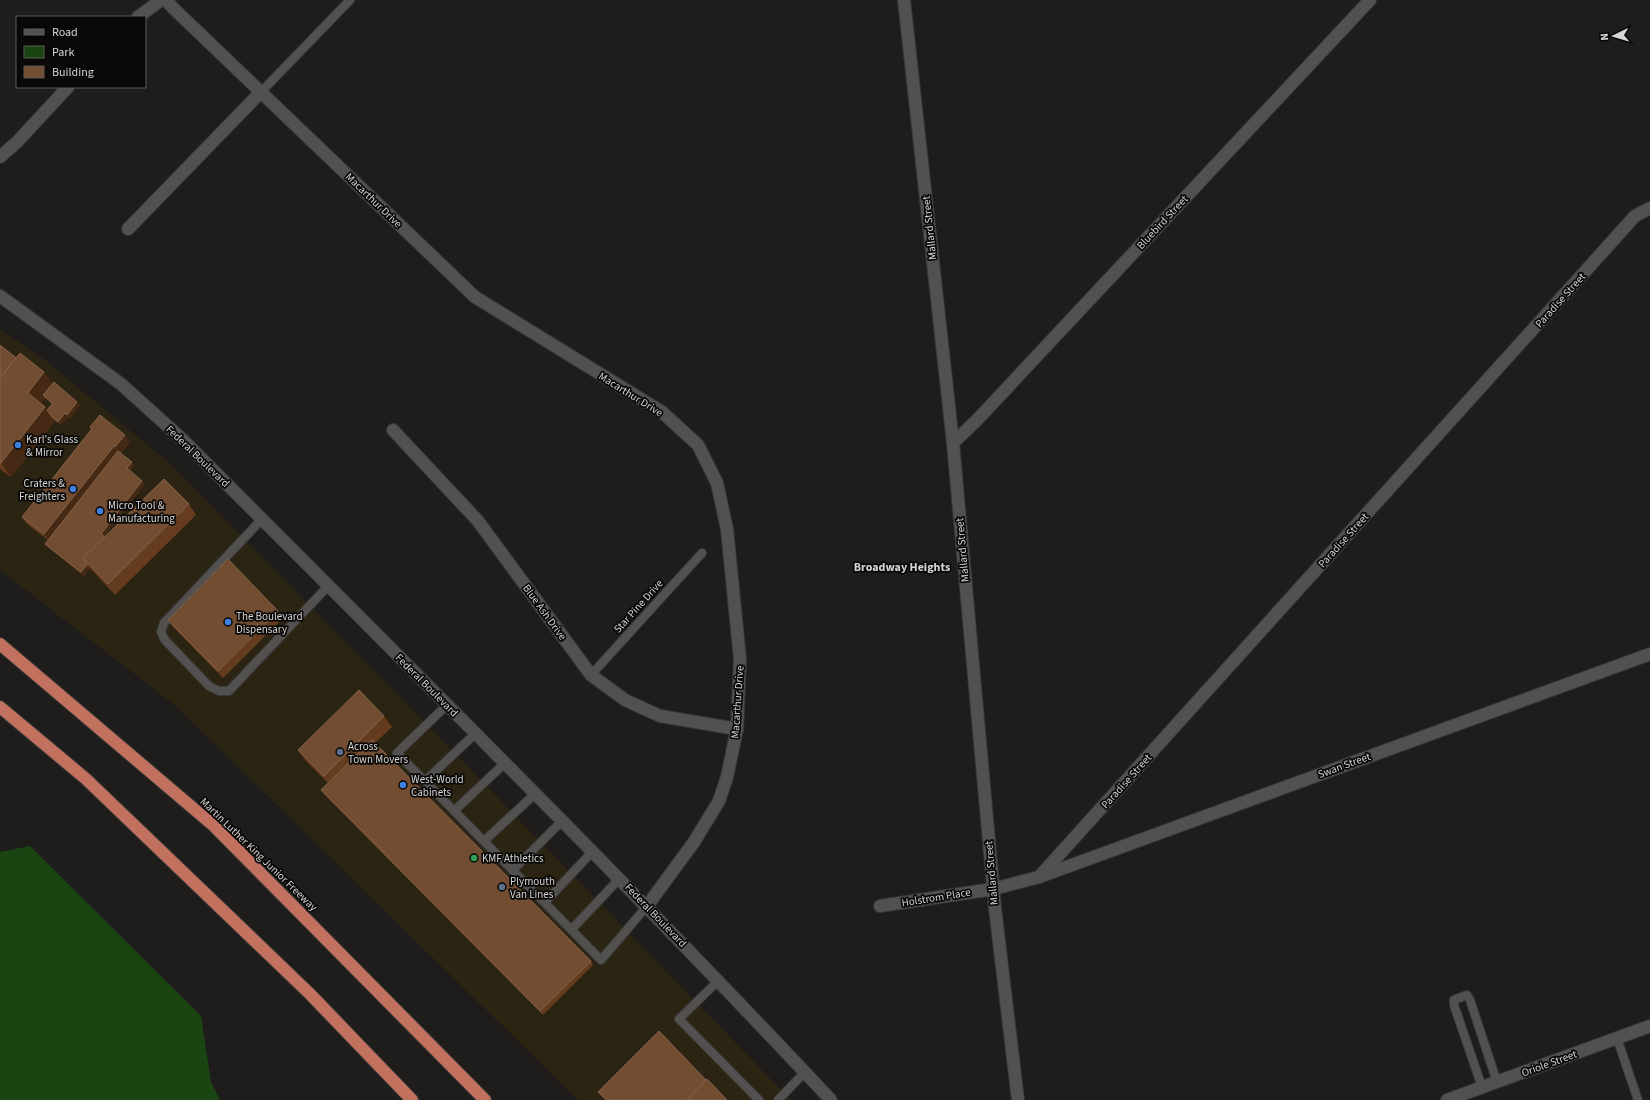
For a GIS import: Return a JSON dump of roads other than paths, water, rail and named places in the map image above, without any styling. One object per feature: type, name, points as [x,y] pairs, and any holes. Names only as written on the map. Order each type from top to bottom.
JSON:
[{"type":"highway","name":"Martin Luther King Junior Freeway","points":[[0,644],[214,826],[485,1100]]},
{"type":"highway","points":[[0,707],[92,785],[309,993],[412,1100]]},
{"type":"street","points":[[139,16],[162,0]]},
{"type":"street","name":"Macarthur Drive","points":[[166,0],[475,297],[662,412],[698,445],[716,484],[727,529],[740,659],[737,730],[727,776],[719,800],[694,842],[647,906]]},
{"type":"street","name":"Mallard Street","points":[[904,0],[953,444],[993,889],[1018,1100]]},
{"type":"street","name":"Bluebird Street","points":[[953,444],[1370,0]]},
{"type":"street","points":[[0,157],[17,142],[67,88]]},
{"type":"street","points":[[128,229],[261,92]]},
{"type":"street","name":"Paradise Street","points":[[1039,877],[1635,216],[1650,208]]},
{"type":"street","name":"Federal Boulevard","points":[[0,296],[121,384],[183,440],[447,705],[506,762],[620,878],[719,980],[831,1100]]},
{"type":"street","name":"Blue Ash Drive","points":[[392,430],[478,522],[591,675],[624,700],[660,716],[737,730]]},
{"type":"street","name":"Swan Street","points":[[993,889],[1039,877],[1650,654]]},
{"type":"street","name":"Holstrom Place","points":[[880,906],[993,889]]},
{"type":"street","name":"Oriole Street","points":[[1447,1100],[1650,1026]]},
{"type":"lane","points":[[261,92],[350,0]]},
{"type":"lane","points":[[262,519],[164,624],[161,632],[165,640],[209,686],[219,691],[229,691],[328,585]]},
{"type":"lane","name":"Star Pine Drive","points":[[591,675],[702,553]]},
{"type":"lane","points":[[447,705],[397,753],[601,960],[647,906]]},
{"type":"lane","points":[[425,781],[476,732]]},
{"type":"lane","points":[[454,811],[506,762]]},
{"type":"lane","points":[[484,841],[536,793]]},
{"type":"lane","points":[[513,870],[563,820]]},
{"type":"lane","points":[[545,902],[593,851]]},
{"type":"lane","points":[[572,929],[620,878]]},
{"type":"lane","points":[[719,980],[679,1019],[759,1100]]},
{"type":"lane","points":[[1482,1087],[1454,1005],[1454,1000],[1464,995],[1467,995],[1470,1000],[1497,1082]]},
{"type":"lane","points":[[1617,1038],[1638,1100]]},
{"type":"lane","points":[[778,1100],[805,1072]]},
{"type":"place","name":"Karl's Glass & Mirror","points":[[18,445]]},
{"type":"place","name":"Craters & Freighters","points":[[73,489]]},
{"type":"place","name":"Micro Tool & Manufacturing","points":[[100,511]]},
{"type":"place","name":"The Boulevard Dispensary","points":[[228,622]]},
{"type":"place","name":"Across Town Movers","points":[[340,752]]},
{"type":"place","name":"West-World Cabinets","points":[[403,785]]},
{"type":"place","name":"KMF Athletics","points":[[474,858]]},
{"type":"place","name":"Plymouth Van Lines","points":[[502,887]]},
{"type":"district","name":"Broadway Heights","points":[[902,567]]}]
